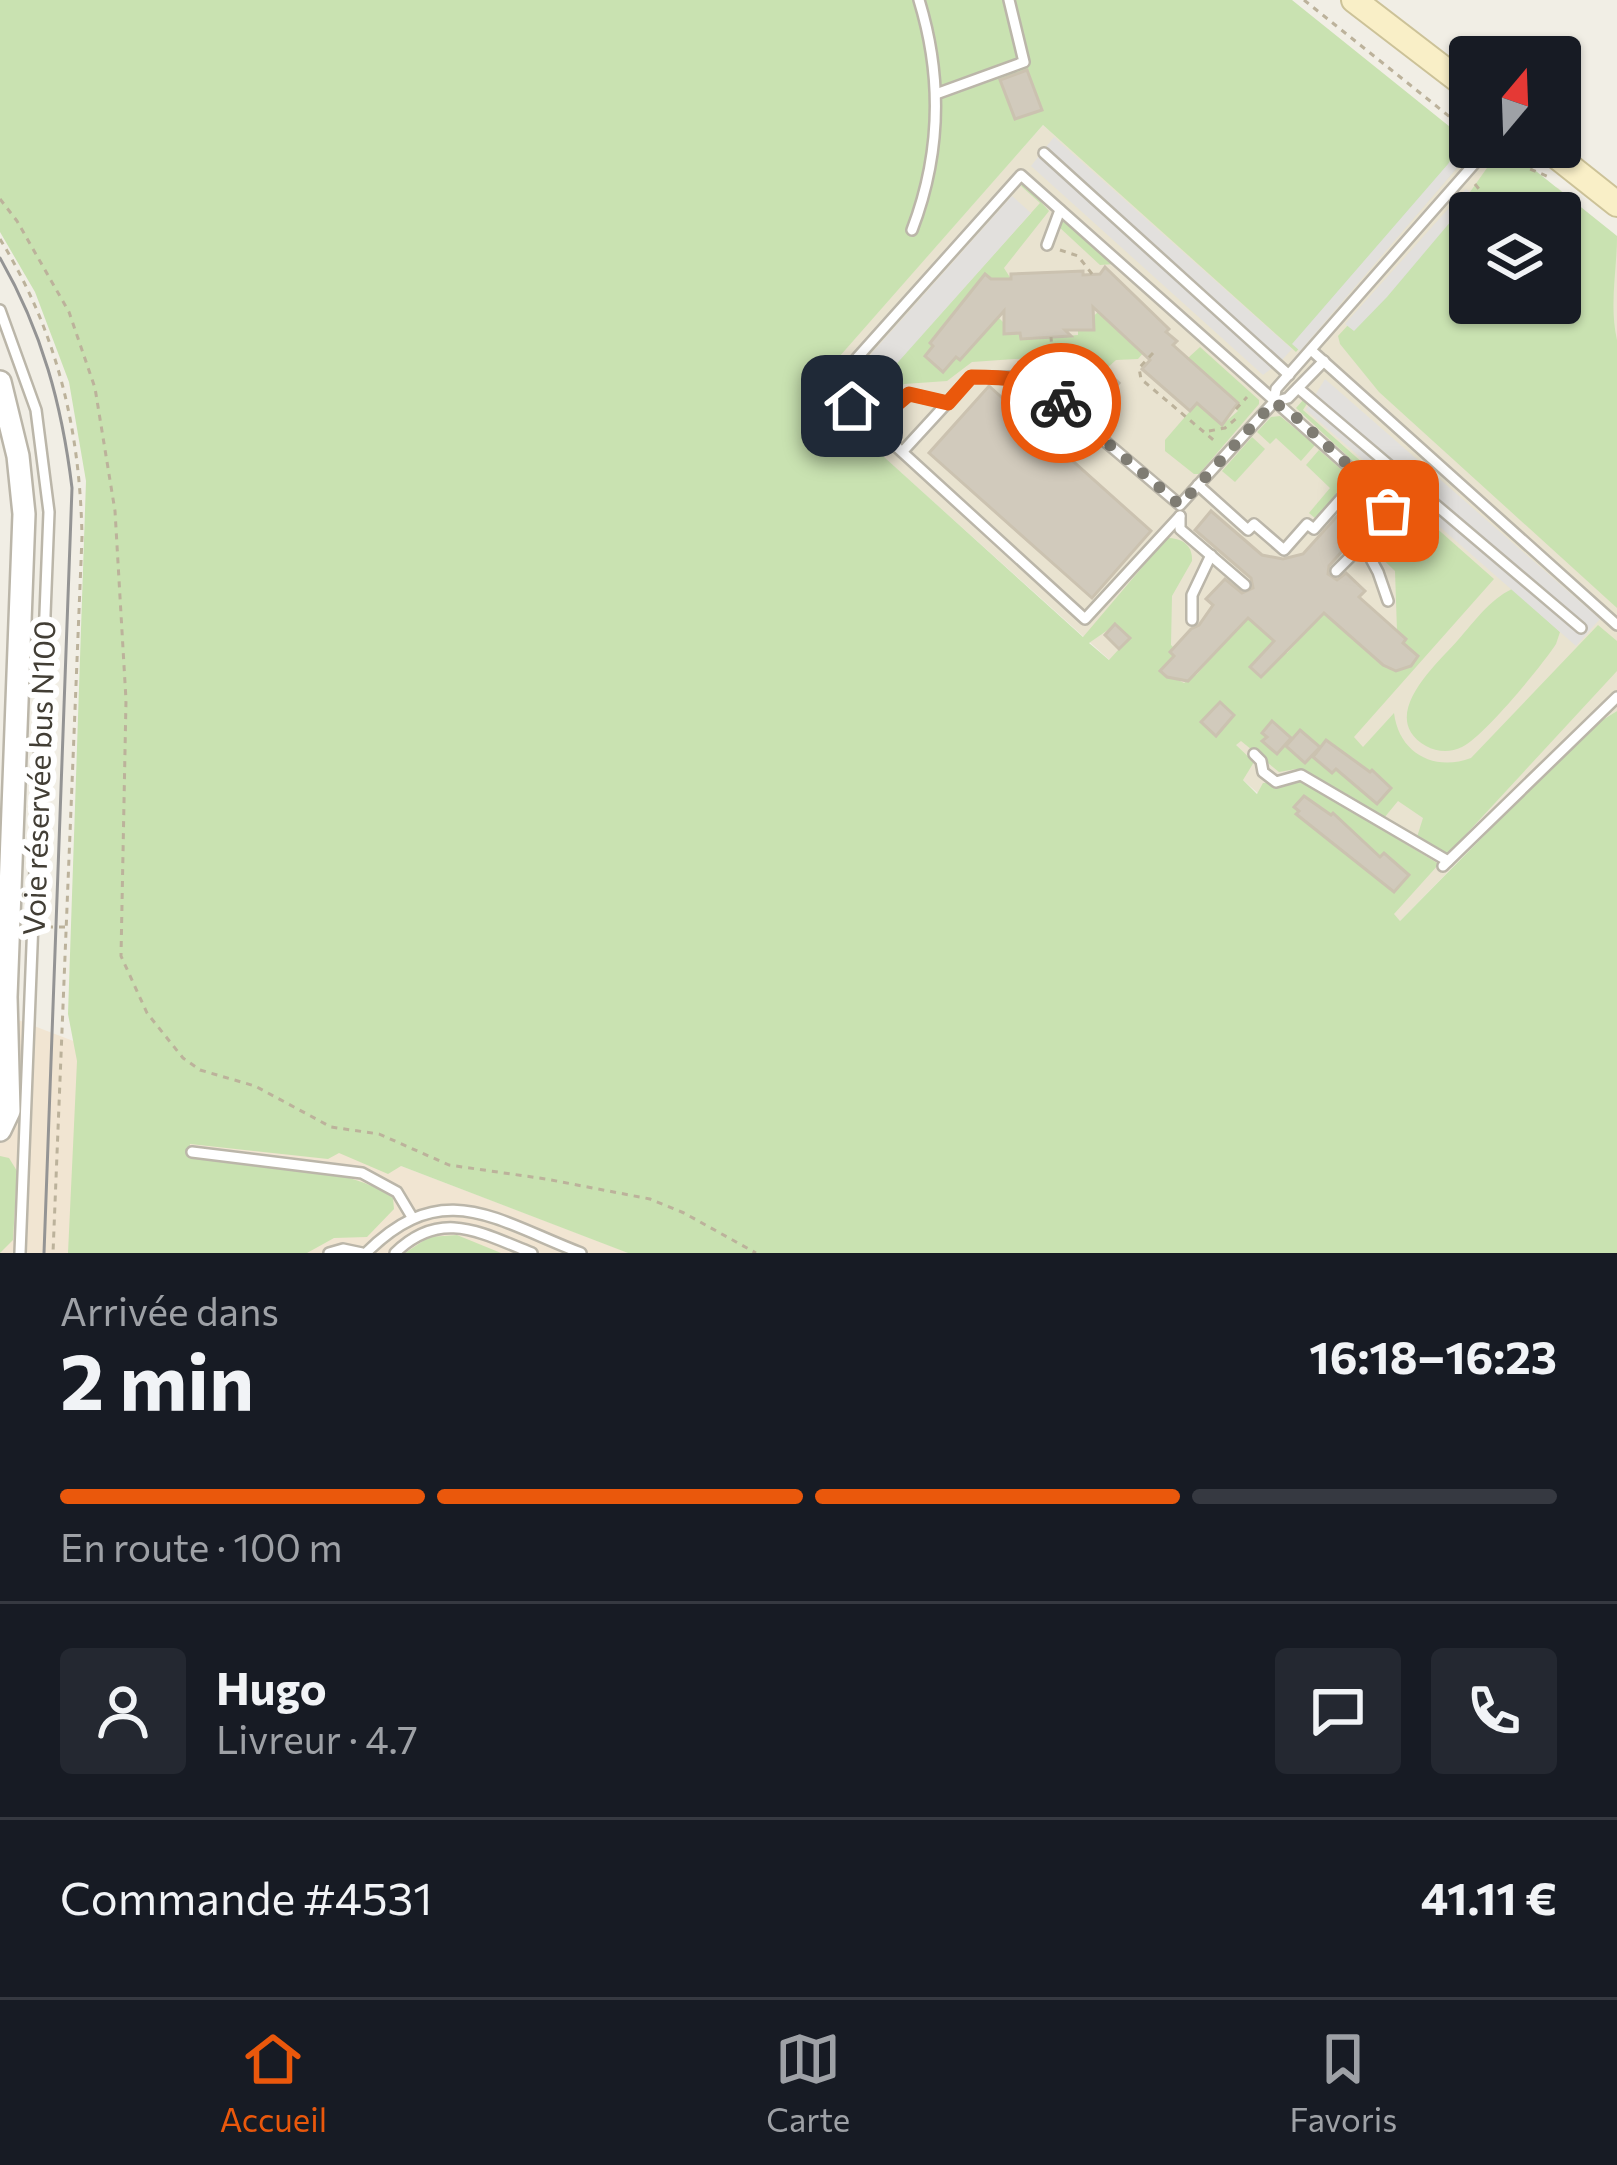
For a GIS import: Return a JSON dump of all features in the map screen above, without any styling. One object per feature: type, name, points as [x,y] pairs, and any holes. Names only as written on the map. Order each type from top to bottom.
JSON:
[{"type":"main road","points":[[1354,0],[1449,73]]},
{"type":"main road","points":[[1572,168],[1617,204]]},
{"type":"street","points":[[0,382],[18,456],[24,514],[4,918],[9,1111],[0,1130]]},
{"type":"street","points":[[0,1072],[6,1039]]},
{"type":"lane","points":[[912,230],[935,152],[936,94],[919,0]]},
{"type":"lane","points":[[936,94],[1024,62],[1010,0]]},
{"type":"lane","points":[[1044,153],[1289,375]]},
{"type":"lane","points":[[1274,402],[1276,388],[1470,168]]},
{"type":"lane","points":[[1324,362],[1288,398],[1274,402],[1085,619],[831,387],[1021,175],[1256,386],[1274,402],[1361,476],[1385,499],[1388,511],[1336,571]]},
{"type":"lane","points":[[1047,245],[1060,210]]},
{"type":"lane","name":"Voie réservée bus N100","points":[[0,310],[36,410],[47,478],[49,540],[20,1253]]},
{"type":"lane","points":[[1311,350],[1617,626]]},
{"type":"lane","points":[[903,451],[971,377],[1014,377],[1042,387],[1180,510],[1180,529],[1244,585]]},
{"type":"lane","points":[[1298,388],[1581,628]]},
{"type":"lane","points":[[873,424],[909,394],[948,403]]},
{"type":"lane","points":[[1198,485],[1248,530],[1254,524],[1284,550],[1307,524],[1314,530],[1361,476]]},
{"type":"lane","points":[[1363,544],[1388,601]]},
{"type":"lane","points":[[1192,620],[1192,595],[1211,555]]},
{"type":"lane","points":[[1254,754],[1263,772],[1276,782],[1301,775],[1445,863],[1617,697]]},
{"type":"lane","points":[[192,1152],[362,1173],[397,1192],[412,1217]]},
{"type":"lane","points":[[329,1253],[343,1249],[364,1253],[412,1217],[440,1209],[474,1212],[580,1253]]},
{"type":"lane","points":[[395,1253],[417,1235],[443,1227],[472,1230],[532,1253]]},
{"type":"path","points":[[1304,0],[1449,116]]},
{"type":"path","points":[[1525,168],[1559,180]]},
{"type":"path","points":[[1465,174],[1480,192]]},
{"type":"path","points":[[0,199],[69,312],[94,388],[115,512],[126,700],[121,956],[147,1012],[183,1058],[200,1070],[255,1086],[331,1126],[379,1134],[449,1165],[650,1199],[756,1253]]},
{"type":"path","points":[[0,239],[50,338],[71,410],[81,473],[52,1253]]},
{"type":"path","points":[[1047,245],[1078,256],[1092,274]]},
{"type":"path","points":[[1042,387],[1053,365],[1051,337]]},
{"type":"path","points":[[1153,352],[1139,368],[1141,379],[1228,452]]},
{"type":"path","points":[[1237,409],[1256,386]]},
{"type":"path","points":[[1205,432],[1225,428],[1238,417]]},
{"type":"path","points":[[34,926],[66,927]]},
{"type":"shaded area","points":[[1043,125],[1296,351],[1457,168],[1503,168],[1563,192],[1449,192],[1449,324],[1581,324],[1581,208],[1617,239],[1617,711],[1590,727],[1400,921],[809,390]]},
{"type":"shaded area","points":[[1054,137],[1292,349],[1282,360],[1263,375],[1031,166]]},
{"type":"shaded area","points":[[1448,164],[1457,168],[1300,351],[1292,344]]},
{"type":"shaded area","points":[[1012,196],[1031,213],[875,388],[855,372]]},
{"type":"shaded area","points":[[1449,208],[1449,223],[1387,297],[1354,331],[1345,324]]},
{"type":"shaded area","points":[[1325,379],[1600,619],[1576,646],[1306,410]]},
{"type":"shaded area","points":[[0,1013],[629,1253],[0,1253]]},
{"type":"green space","points":[[0,0],[1292,0],[1449,126],[1449,168],[1457,168],[1296,352],[1043,125],[810,390],[1083,637],[1167,538],[1186,544],[1192,561],[1172,596],[1174,648],[1170,652],[1174,656],[1160,671],[1184,683],[1238,628],[1238,608],[1287,653],[1335,601],[1335,623],[1382,665],[1406,639],[1397,631],[1395,571],[1372,549],[1389,517],[1387,493],[1296,408],[1304,399],[1308,402],[1303,410],[1494,579],[1354,737],[1363,747],[1394,713],[1403,739],[1421,756],[1444,762],[1471,758],[1598,625],[1617,641],[1617,671],[1445,857],[1417,837],[1423,818],[1398,801],[1384,818],[1296,769],[1279,772],[1241,741],[1236,745],[1254,762],[1243,780],[1257,794],[1263,783],[1299,780],[1439,864],[1394,914],[1400,921],[1591,727],[1617,711],[1617,1253],[628,1253],[401,1166],[388,1174],[339,1153],[328,1159],[190,1144],[189,1157],[295,1167],[349,1178],[393,1198],[394,1209],[367,1237],[334,1238],[307,1253],[68,1253],[77,1061],[68,1014],[86,481],[69,382],[35,292],[0,232]],"holes":[[[1115,625],[1129,638],[1109,660],[1089,643]]]},
{"type":"green space","points":[[1487,168],[1532,168],[1562,192],[1470,192]]},
{"type":"green space","points":[[1023,182],[1049,211],[1004,268],[1011,279],[985,275],[930,342],[933,346],[925,356],[943,371],[998,317],[1004,323],[1004,334],[1020,333],[1021,339],[1078,335],[1098,312],[1145,351],[1138,359],[1116,360],[1105,370],[1088,353],[1066,370],[1045,357],[972,362],[947,381],[904,384],[886,402],[872,404],[854,387],[861,377],[875,387],[1040,203],[1021,186]]},
{"type":"green space","points":[[1581,207],[1617,236],[1613,301],[1617,608],[1379,392],[1338,336],[1449,215],[1449,324],[1581,324]]},
{"type":"green space","points":[[1061,221],[1115,264],[1100,265],[1058,226]]},
{"type":"green space","points":[[1200,347],[1259,404],[1199,474],[1194,474],[1165,451],[1165,440],[1197,403],[1222,425],[1238,411],[1237,403],[1188,358]]},
{"type":"green space","points":[[1280,416],[1315,445],[1301,461],[1276,438],[1270,444],[1257,432],[1271,417]]},
{"type":"green space","points":[[1252,437],[1265,449],[1235,482],[1222,471]]},
{"type":"green space","points":[[1319,450],[1343,471],[1345,482],[1316,519],[1309,513],[1330,488],[1306,465]]},
{"type":"green space","points":[[1512,589],[1560,632],[1556,644],[1512,700],[1472,740],[1448,751],[1426,746],[1412,734],[1407,721],[1415,691],[1483,612]]},
{"type":"green space","points":[[0,1156],[9,1158],[17,1171],[13,1240],[0,1253]]},
{"type":"green space","points":[[457,1235],[501,1253],[405,1253],[429,1237]]},
{"type":"building","points":[[1027,70],[1042,110],[1015,119],[1000,80]]},
{"type":"building","points":[[1105,267],[1169,329],[1166,332],[1177,341],[1173,345],[1238,403],[1222,425],[1197,403],[1190,411],[1142,369],[1150,360],[1093,307],[1094,330],[1021,339],[1020,333],[1004,334],[1004,311],[943,372],[925,356],[933,346],[930,343],[985,274],[991,279],[1011,279],[1011,274],[1083,271],[1083,275],[1100,274]]},
{"type":"building","points":[[1087,352],[1119,383],[1102,400],[1071,369]]},
{"type":"building","points":[[989,386],[1151,531],[1092,598],[929,453]]},
{"type":"building","points":[[1349,503],[1369,521],[1329,566],[1328,574],[1337,580],[1346,573],[1365,591],[1359,597],[1418,656],[1411,666],[1396,671],[1383,665],[1324,613],[1261,677],[1250,667],[1274,641],[1248,618],[1188,681],[1160,671],[1174,656],[1170,652],[1199,625],[1213,605],[1206,599],[1225,579],[1242,593],[1253,588],[1251,578],[1195,530],[1211,511],[1262,555],[1283,559],[1303,554]]},
{"type":"building","points":[[1115,624],[1130,638],[1119,649],[1105,635]]},
{"type":"building","points":[[1220,702],[1234,715],[1216,736],[1201,722]]},
{"type":"building","points":[[1272,721],[1291,738],[1277,754],[1262,741]]},
{"type":"building","points":[[1300,730],[1320,747],[1305,763],[1286,746]]},
{"type":"building","points":[[1326,740],[1391,788],[1377,804],[1336,769],[1332,773],[1313,757]]},
{"type":"building","points":[[1304,796],[1333,813],[1380,857],[1384,853],[1409,875],[1394,892],[1296,814],[1299,811],[1294,807]]},
{"type":"tram line","points":[[0,258],[28,313],[48,369],[72,488],[44,1253]]},
{"type":"way so far","points":[[1061,403],[1180,505],[1274,402],[1385,499],[1388,511]]},
{"type":"route","points":[[852,406],[873,424],[909,394],[948,403],[971,377],[1014,377],[1042,387],[1061,403]]}]
